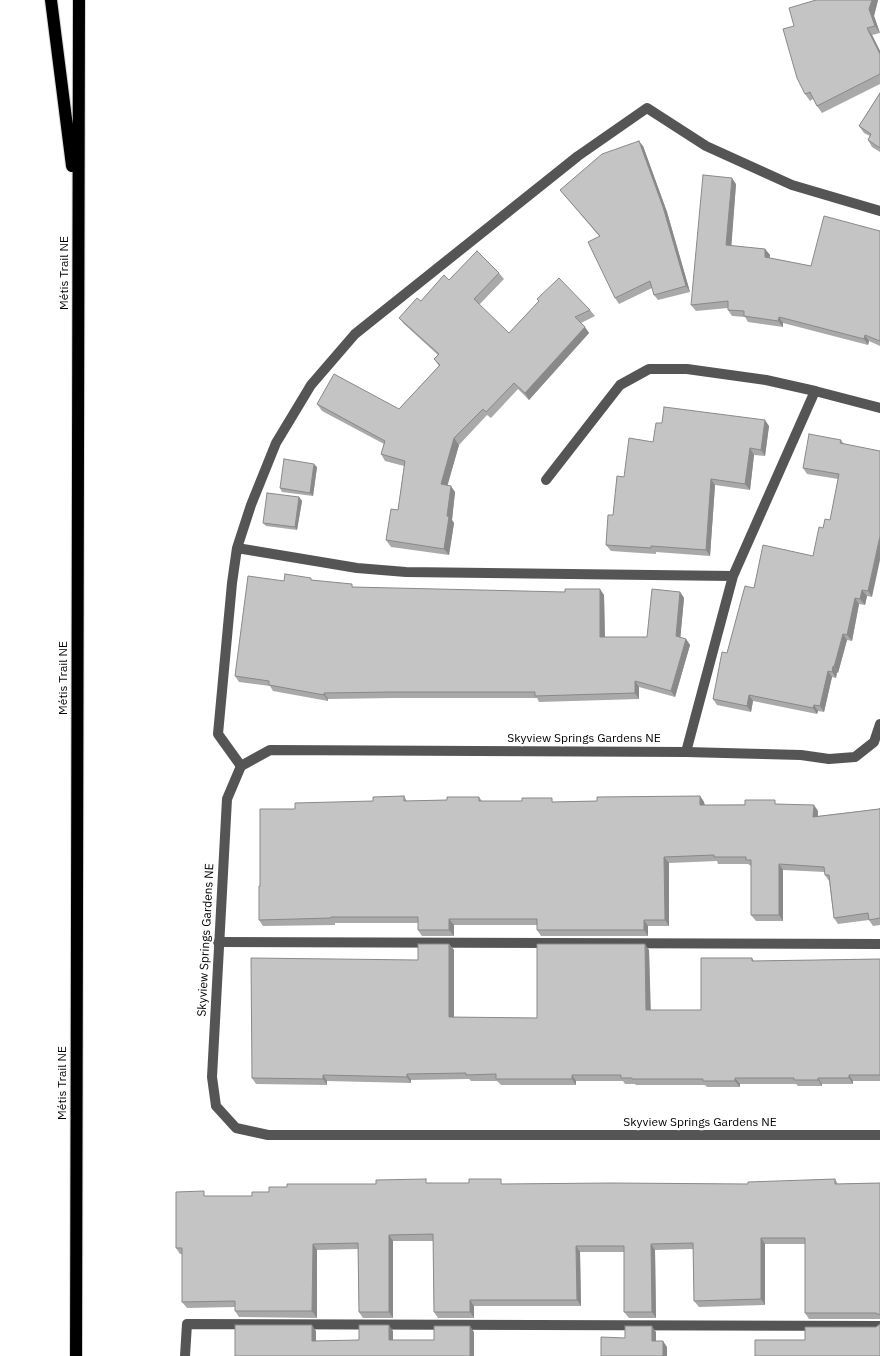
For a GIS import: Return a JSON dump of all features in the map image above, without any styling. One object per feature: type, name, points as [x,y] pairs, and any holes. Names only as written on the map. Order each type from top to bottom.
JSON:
[{"type":"main road","points":[[51,0],[79,218]]},
{"type":"main road","name":"Métis Trail NE","points":[[76,1356],[79,0]]},
{"type":"street","points":[[240,766],[218,734],[237,548],[251,505],[276,442],[311,385],[354,334],[578,156],[647,108],[706,146],[792,185],[880,211]]},
{"type":"street","points":[[546,480],[620,385],[649,369],[687,369],[766,380],[880,408]]},
{"type":"street","points":[[686,752],[733,576],[815,391]]},
{"type":"street","points":[[237,548],[357,568],[406,572],[733,576]]},
{"type":"street","name":"Skyview Springs Gardens NE","points":[[880,724],[874,742],[855,757],[829,759],[801,755],[686,752],[270,750],[240,766],[227,799],[212,1077],[216,1106],[236,1128],[268,1134],[880,1135]]},
{"type":"street","points":[[218,942],[880,944]]},
{"type":"street","points":[[185,1356],[187,1324],[880,1326]]},
{"type":"building","points":[[816,0],[872,0],[869,9],[875,26],[867,28],[880,54],[880,74],[817,106],[810,92],[805,94],[797,78],[783,29],[794,26],[789,8]]},
{"type":"building","points":[[880,93],[880,148],[868,140],[871,134],[859,126]]},
{"type":"building","points":[[639,141],[663,207],[686,286],[654,295],[650,281],[615,298],[588,242],[600,236],[560,190],[602,154]]},
{"type":"building","points":[[703,175],[732,178],[726,245],[765,249],[765,257],[811,266],[824,216],[880,231],[880,341],[865,335],[864,339],[779,317],[778,321],[744,316],[744,311],[728,310],[728,301],[691,305]]},
{"type":"building","points":[[477,251],[499,273],[474,299],[509,333],[539,301],[537,299],[559,278],[590,310],[575,317],[585,327],[525,393],[514,383],[486,412],[483,409],[454,438],[441,484],[451,486],[444,549],[386,540],[391,509],[398,510],[405,461],[381,454],[385,441],[317,404],[334,374],[399,409],[440,365],[434,359],[439,354],[399,318],[417,298],[421,301],[444,275],[449,280]]},
{"type":"building","points":[[664,407],[765,420],[761,450],[750,448],[745,484],[711,479],[706,550],[606,545],[608,515],[613,515],[617,476],[624,477],[629,438],[653,442],[656,423],[662,423]]},
{"type":"building","points":[[809,434],[841,440],[840,443],[880,451],[880,536],[868,591],[862,590],[860,599],[855,598],[847,635],[843,634],[832,672],[828,671],[820,706],[814,705],[813,708],[749,695],[747,706],[713,699],[722,652],[727,653],[745,586],[754,588],[763,545],[813,556],[819,527],[823,528],[825,519],[830,520],[839,474],[803,468]]},
{"type":"building","points":[[284,459],[314,464],[310,493],[280,488]]},
{"type":"building","points":[[267,493],[299,497],[295,527],[263,523]]},
{"type":"building","points":[[285,574],[311,578],[311,580],[352,584],[352,587],[565,592],[565,589],[600,589],[600,637],[647,637],[652,589],[680,592],[676,636],[686,639],[671,691],[635,681],[635,693],[535,696],[535,692],[391,692],[324,693],[324,695],[269,685],[269,681],[235,676],[248,576],[284,581]]},
{"type":"building","points":[[404,796],[404,801],[447,800],[447,797],[479,797],[479,801],[522,801],[522,798],[552,798],[552,802],[597,801],[597,797],[700,796],[700,805],[745,805],[745,800],[775,800],[775,804],[814,805],[813,817],[880,808],[880,918],[869,920],[868,913],[834,918],[829,875],[825,875],[824,867],[779,864],[779,915],[751,915],[751,860],[746,860],[746,857],[714,857],[714,855],[664,857],[665,920],[644,920],[644,930],[537,930],[537,919],[449,919],[449,930],[418,930],[418,917],[331,917],[259,920],[260,809],[295,809],[295,803],[373,801],[373,797]]},
{"type":"building","points":[[418,944],[449,944],[449,1017],[537,1018],[537,944],[645,944],[646,1010],[701,1010],[701,958],[752,958],[752,961],[880,959],[880,1075],[849,1075],[849,1078],[818,1078],[818,1080],[735,1078],[735,1081],[632,1079],[621,1078],[621,1075],[572,1075],[572,1079],[496,1079],[496,1074],[466,1075],[466,1073],[407,1074],[407,1077],[323,1075],[323,1079],[252,1078],[251,958],[418,960]]},
{"type":"building","points":[[426,1179],[426,1183],[469,1183],[469,1179],[501,1179],[501,1184],[748,1184],[748,1182],[835,1179],[835,1184],[880,1183],[880,1315],[876,1313],[805,1313],[805,1238],[761,1238],[761,1299],[694,1301],[693,1243],[651,1244],[652,1312],[624,1312],[624,1246],[576,1246],[577,1300],[470,1300],[470,1312],[434,1312],[433,1234],[389,1235],[389,1312],[359,1312],[358,1243],[313,1244],[312,1311],[235,1311],[235,1301],[182,1302],[182,1248],[176,1248],[176,1192],[204,1191],[204,1196],[252,1196],[252,1192],[269,1192],[269,1187],[287,1187],[287,1184],[376,1184],[376,1180]]},
{"type":"building","points":[[880,1324],[880,1356],[755,1356],[755,1340],[805,1340],[805,1327],[876,1327]]},
{"type":"building","points":[[235,1325],[312,1325],[312,1341],[359,1340],[359,1325],[389,1325],[389,1340],[434,1340],[434,1326],[470,1326],[470,1356],[235,1356]]},
{"type":"building","points":[[625,1326],[652,1326],[652,1341],[663,1341],[663,1356],[601,1356],[601,1337],[625,1338]]}]
